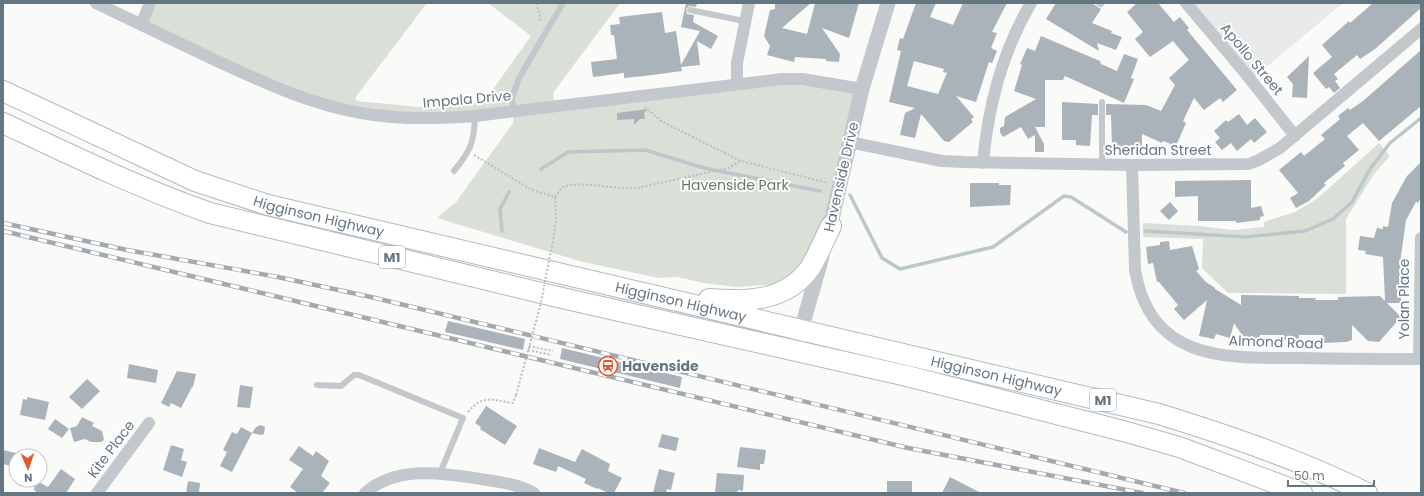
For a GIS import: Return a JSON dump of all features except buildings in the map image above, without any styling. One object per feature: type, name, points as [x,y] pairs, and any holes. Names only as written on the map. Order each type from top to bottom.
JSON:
[{"type":"highway","name":"Higginson Highway","points":[[3,91],[195,181],[261,203],[1159,414],[1220,433],[1284,456],[1367,493]]},
{"type":"highway","name":"Higginson Highway","points":[[3,123],[124,180],[164,197],[210,213],[562,298],[907,376],[1130,433],[1179,447],[1302,493]]},
{"type":"highway","points":[[649,294],[737,301],[759,300],[778,294],[795,283],[805,274],[831,226]]},
{"type":"street","name":"Impala Drive","points":[[96,3],[277,88],[327,106],[395,118],[424,119],[475,116],[737,84],[802,79],[862,89]]},
{"type":"street","points":[[141,25],[150,3]]},
{"type":"street","points":[[737,84],[737,63],[744,21],[749,3]]},
{"type":"street","name":"Havenside Drive","points":[[795,351],[831,226],[862,89],[888,3]]},
{"type":"street","points":[[983,163],[989,116],[1003,61],[1031,3]]},
{"type":"street","name":"Apollo Street","points":[[1186,3],[1246,74],[1295,136]]},
{"type":"street","name":"Sheridan Street","points":[[849,142],[942,161],[1102,165],[1248,164],[1268,156],[1295,136],[1421,30]]},
{"type":"street","name":"Almond Road","points":[[1132,165],[1135,270],[1137,281],[1141,294],[1151,313],[1168,332],[1183,343],[1200,350],[1235,358],[1420,359]]},
{"type":"street","name":"Yolan Place","points":[[1420,359],[1421,238]]},
{"type":"street","name":"Kite Place","points":[[97,493],[149,423]]},
{"type":"street","points":[[365,493],[381,482],[395,477],[410,474],[440,473],[502,482],[524,488],[534,493]]},
{"type":"lane","points":[[513,111],[512,98],[519,78],[563,3]]},
{"type":"lane","points":[[690,10],[744,21]]},
{"type":"lane","points":[[1102,102],[1102,165]]},
{"type":"lane","points":[[454,171],[470,152],[475,130],[475,116]]},
{"type":"lane","points":[[317,385],[341,386],[354,375],[359,375],[462,418],[440,473]]},
{"type":"path","points":[[537,3],[544,37]]},
{"type":"path","points":[[632,96],[661,121],[741,161],[839,186]]},
{"type":"path","points":[[470,152],[480,160],[532,190],[556,197]]},
{"type":"path","points":[[462,418],[476,402],[488,399],[513,403],[540,307],[556,220],[556,197],[561,188],[567,186],[586,185],[624,189],[637,188],[728,168],[741,161]]},
{"type":"path","points":[[529,346],[553,351]]},
{"type":"path","points":[[528,350],[552,355]]},
{"type":"shaded area","points":[[1185,3],[1343,3],[1251,80]]},
{"type":"green space","name":"Havenside Park","points":[[150,3],[427,3],[355,98],[357,101],[419,107],[484,102],[531,36],[488,3],[620,3],[553,93],[555,105],[783,79],[861,89],[830,225],[794,283],[737,287],[703,283],[678,277],[659,278],[583,262],[437,218],[456,202],[513,123],[514,110],[446,118],[336,107],[141,26]]},
{"type":"green space","points":[[1379,143],[1390,156],[1374,174],[1346,219],[1346,294],[1228,293],[1202,268],[1203,239],[1143,237],[1143,223],[1199,226],[1233,230],[1264,227],[1264,222],[1295,212],[1318,198]]},
{"type":"waterway","points":[[1145,231],[1246,237],[1305,231],[1333,219],[1352,202],[1370,169],[1390,143],[1421,118]]},
{"type":"waterway","points":[[541,169],[568,152],[645,150],[704,168],[820,191]]},
{"type":"waterway","points":[[502,231],[500,209],[509,192]]},
{"type":"waterway","points":[[850,195],[882,258],[900,269],[993,247],[1064,196],[1071,197],[1126,232]]},
{"type":"railway","points":[[3,223],[127,250],[278,277],[371,297],[1184,493]]},
{"type":"railway","points":[[3,231],[908,448],[1142,493]]},
{"type":"place","name":"Havenside","points":[[608,366]]}]
